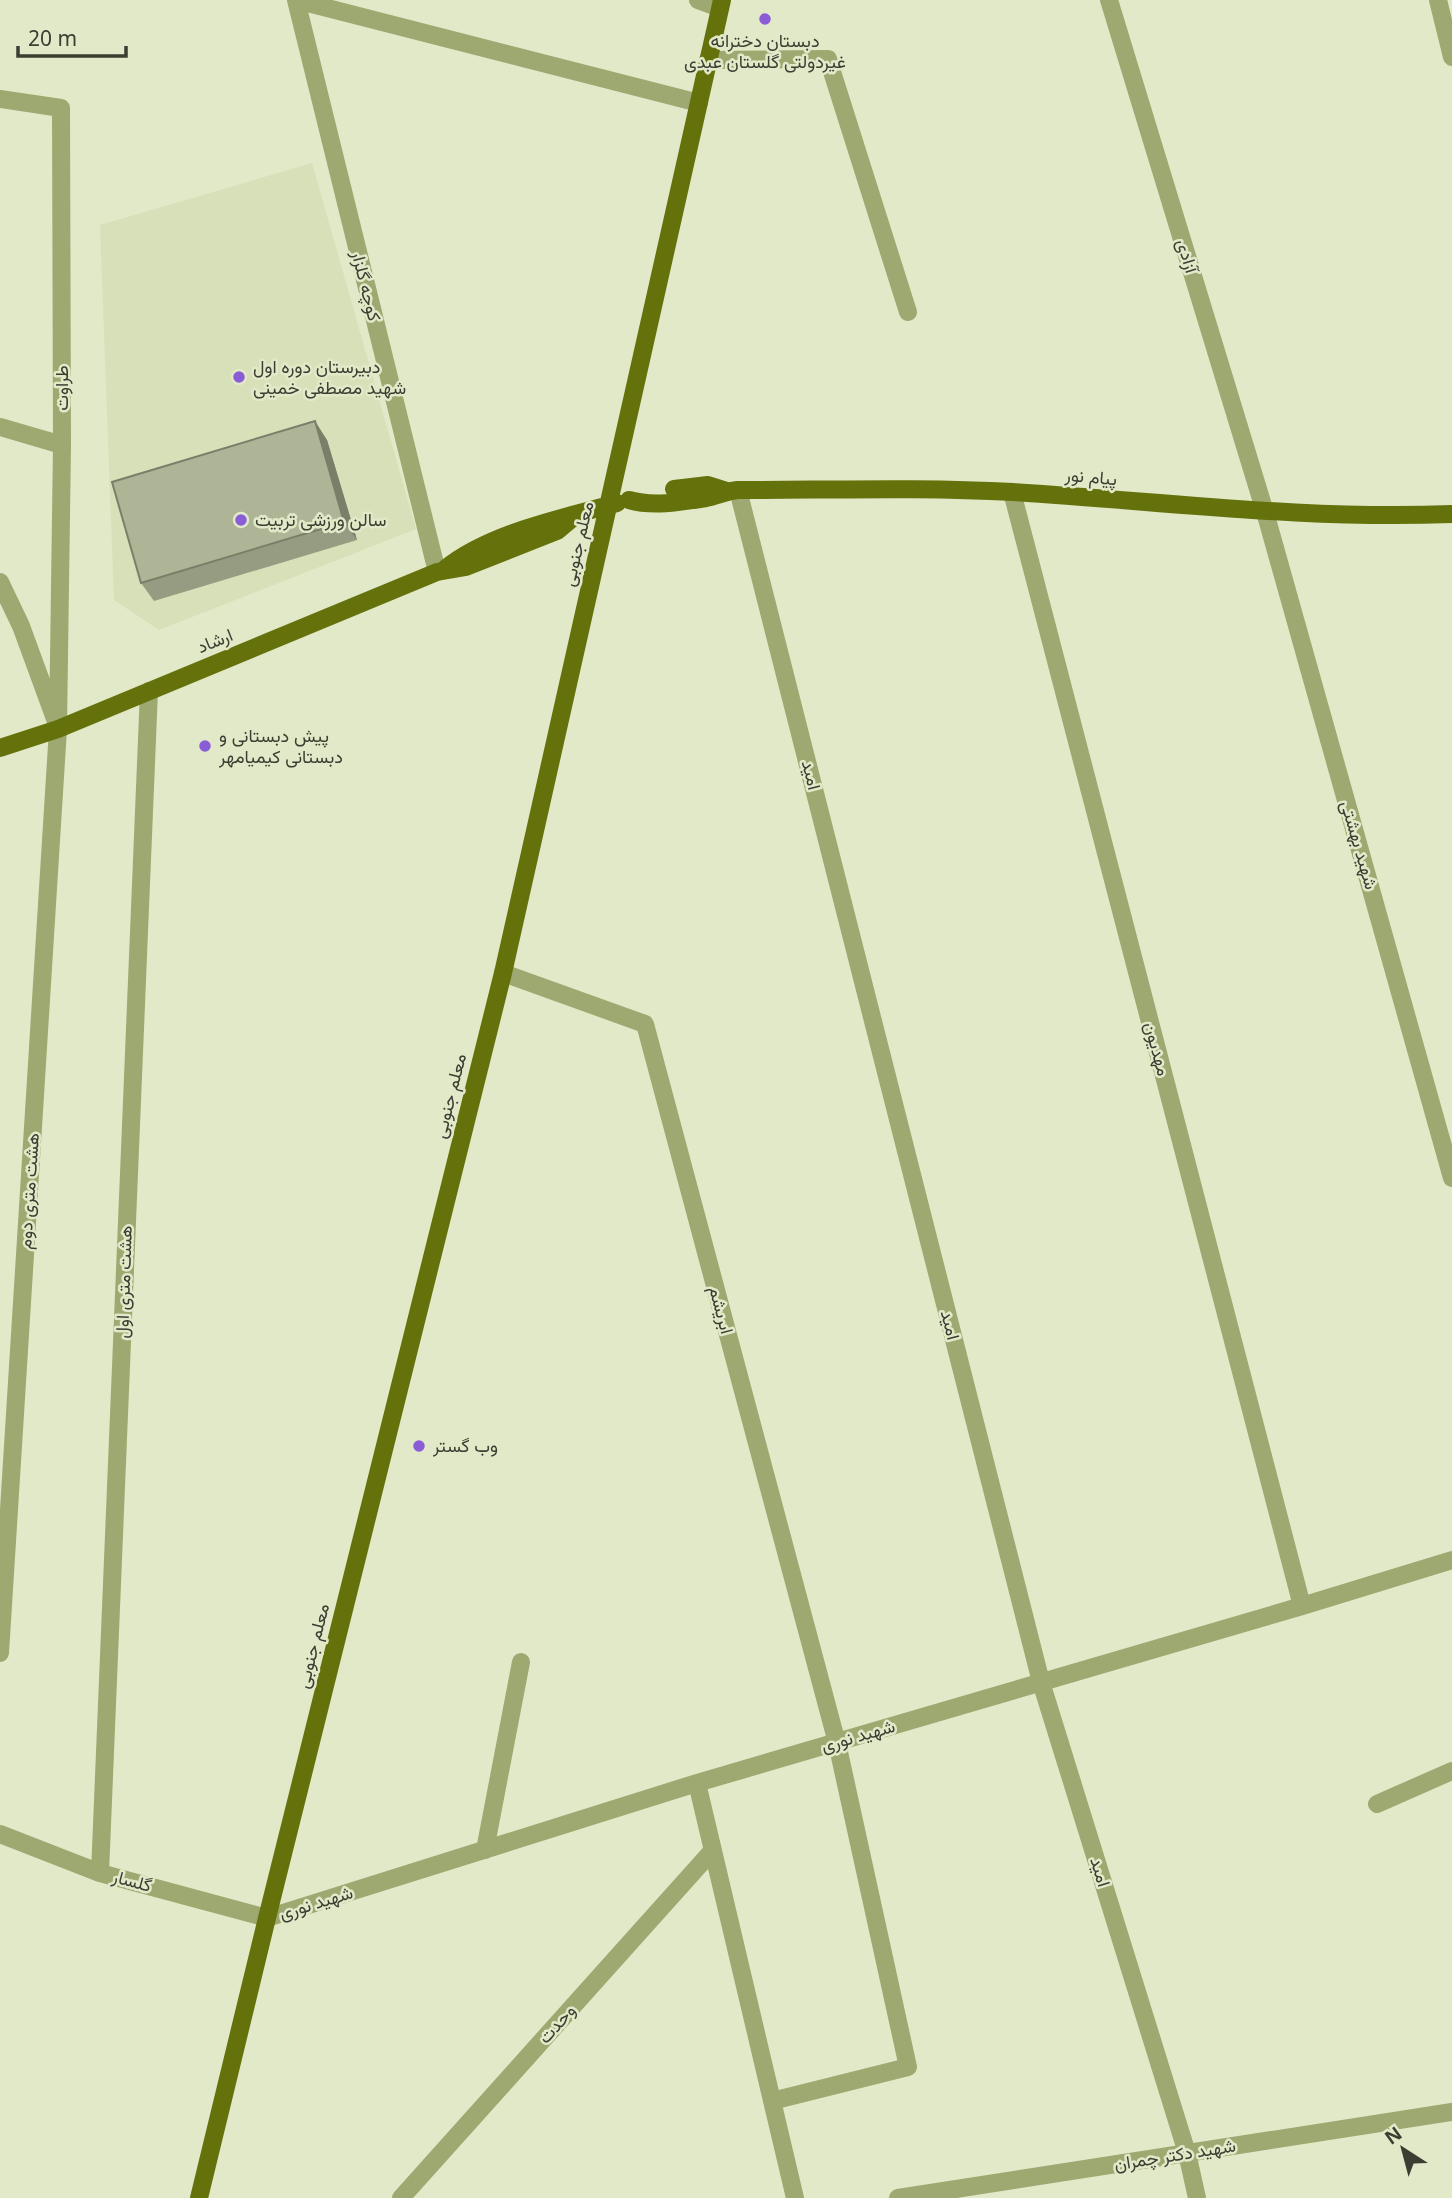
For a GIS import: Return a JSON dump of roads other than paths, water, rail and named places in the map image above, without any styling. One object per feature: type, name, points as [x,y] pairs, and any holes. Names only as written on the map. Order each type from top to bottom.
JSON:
[{"type":"main road","name":"معلم جنوبی","points":[[200,2198],[267,1918],[503,974],[721,4]]},
{"type":"main road","name":"پیام نور","points":[[608,506],[643,493],[708,485],[733,490],[1012,492],[1265,512],[1399,516],[1452,514]]},
{"type":"main road","name":"ارشاد","points":[[0,748],[58,729],[441,570],[466,567],[557,531],[576,515],[608,506]]},
{"type":"street","points":[[296,0],[699,103]]},
{"type":"street","name":"کوچه گلزار","points":[[296,0],[441,570]]},
{"type":"street","points":[[698,0],[721,4]]},
{"type":"street","name":"آزادی","points":[[1109,0],[1265,512]]},
{"type":"street","points":[[1438,0],[1452,57]]},
{"type":"street","points":[[708,60],[828,59],[908,312]]},
{"type":"street","name":"طراوت","points":[[0,99],[61,108],[62,445],[58,729]]},
{"type":"street","points":[[0,427],[62,445]]},
{"type":"street","name":"امید","points":[[733,490],[1041,1682],[1187,2153],[1197,2198]]},
{"type":"street","name":"مهدیون","points":[[1012,492],[1302,1606]]},
{"type":"street","name":"شهید بهشتی","points":[[1265,512],[1452,1178]]},
{"type":"street","points":[[0,582],[20,626],[58,729]]},
{"type":"street","points":[[0,617],[20,626]]},
{"type":"street","name":"هشت متری اول","points":[[100,1873],[149,691]]},
{"type":"street","name":"هشت متری دوم","points":[[0,1654],[58,729]]},
{"type":"street","name":"ابریشم","points":[[503,974],[645,1024],[836,1742]]},
{"type":"street","name":"شهید نوری","points":[[267,1918],[697,1783],[1452,1560]]},
{"type":"street","points":[[485,1850],[522,1662]]},
{"type":"street","points":[[772,2101],[908,2067],[836,1742]]},
{"type":"street","points":[[1377,1804],[1452,1771]]},
{"type":"street","points":[[697,1783],[795,2198]]},
{"type":"street","name":"گلسار","points":[[0,1834],[100,1873],[267,1918]]},
{"type":"street","name":"وحدت","points":[[401,2198],[713,1850]]},
{"type":"street","name":"شهید دکتر چمران","points":[[898,2198],[1452,2112]]},
{"type":"place","name":"دبستان دخترانه غیردولتی گلستان عبدی","points":[[765,19]]},
{"type":"place","name":"دبیرستان دوره اول شهید مصطفی خمینی","points":[[239,377]]},
{"type":"place","name":"سالن ورزشی تربیت","points":[[241,520]]},
{"type":"place","name":"پیش دبستانی و دبستانی کیمیامهر","points":[[205,746]]},
{"type":"place","name":"وب گستر","points":[[419,1446]]}]
